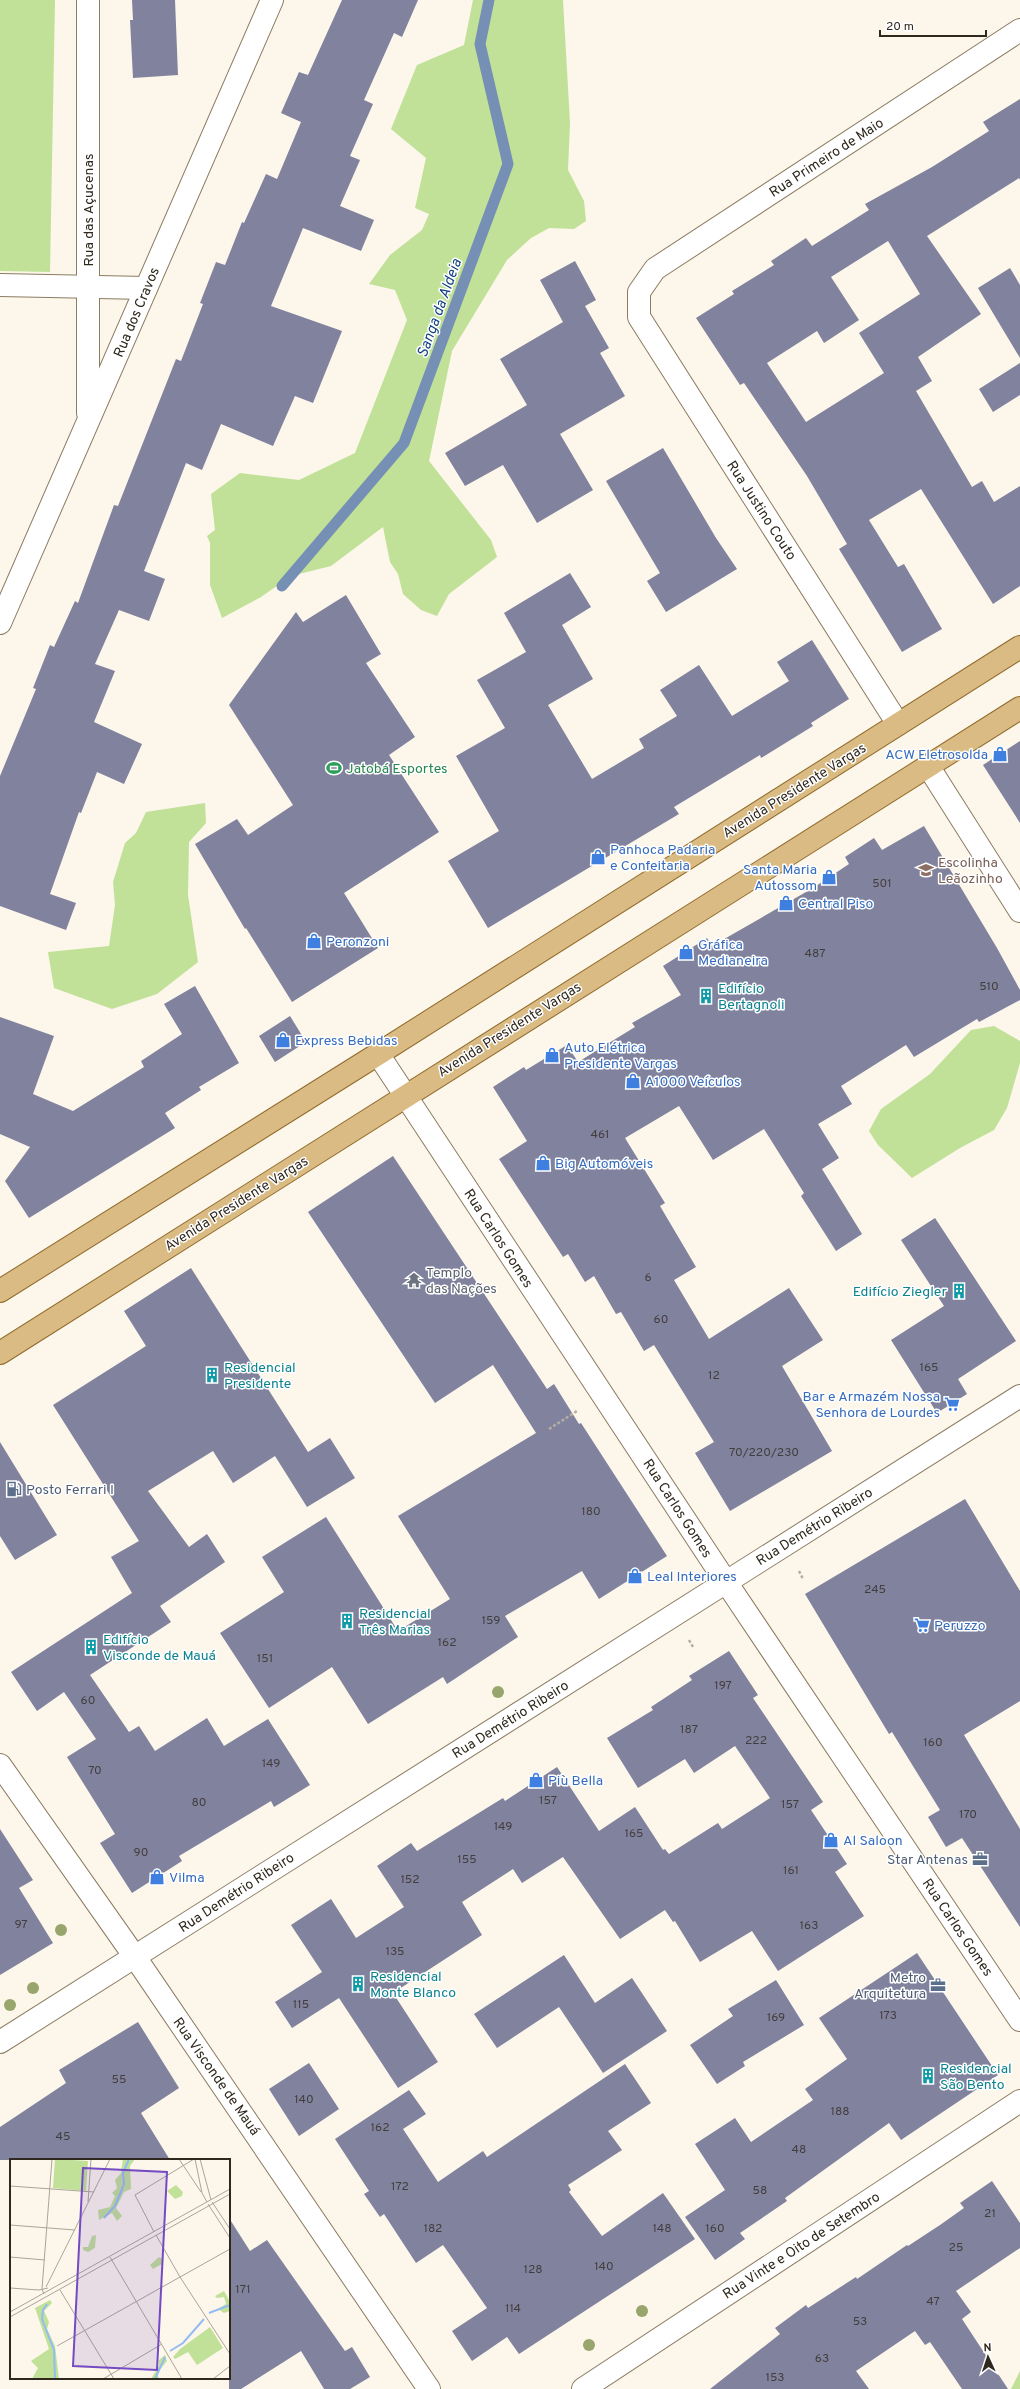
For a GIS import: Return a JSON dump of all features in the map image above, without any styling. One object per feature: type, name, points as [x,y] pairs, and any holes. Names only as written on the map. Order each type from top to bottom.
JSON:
[{"type":"main road","name":"Avenida Presidente Vargas","points":[[0,1291],[378,1054],[1020,647]]},
{"type":"main road","name":"Avenida Presidente Vargas","points":[[0,1353],[405,1095],[1020,708]]},
{"type":"street","name":"Rua das Açucenas","points":[[88,0],[88,421]]},
{"type":"street","name":"Rua dos Cravos","points":[[0,623],[272,0]]},
{"type":"street","name":"Rua Primeiro de Maio","points":[[639,292],[655,269],[1020,30]]},
{"type":"street","points":[[0,285],[146,288]]},
{"type":"street","name":"Rua Justino Couto","points":[[639,292],[639,317],[898,724]]},
{"type":"street","points":[[928,766],[1020,911]]},
{"type":"street","name":"Rua Carlos Gomes","points":[[378,1054],[726,1582],[1020,2020]]},
{"type":"street","name":"Rua Demétrio Ribeiro","points":[[0,2042],[1020,1396]]},
{"type":"street","name":"Rua Visconde de Mauá","points":[[0,1765],[135,1957],[430,2389]]},
{"type":"street","name":"Rua Vinte e Oito de Setembro","points":[[583,2389],[1020,2101]]},
{"type":"path","points":[[549,1429],[580,1409]]},
{"type":"green space","points":[[0,0],[55,0],[50,272],[0,271]]},
{"type":"green space","points":[[473,0],[563,0],[570,123],[568,170],[584,201],[586,221],[574,229],[549,228],[531,238],[507,260],[452,351],[429,461],[491,540],[497,557],[449,594],[437,616],[421,610],[403,594],[398,574],[390,562],[383,527],[331,566],[291,576],[261,597],[222,618],[210,585],[210,543],[207,536],[215,530],[211,494],[240,473],[299,480],[355,453],[407,320],[395,290],[369,284],[390,255],[422,230],[429,214],[415,208],[426,158],[391,129],[417,65],[464,45]]},
{"type":"green space","points":[[205,803],[206,823],[189,842],[188,895],[198,962],[157,994],[112,1009],[54,988],[48,952],[109,946],[115,905],[113,882],[125,843],[136,833],[146,812]]},
{"type":"green space","points":[[994,1026],[1020,1041],[1020,1063],[1007,1108],[994,1130],[960,1148],[912,1178],[878,1145],[869,1131],[881,1109],[930,1074],[971,1030]]},
{"type":"green space","points":[[1020,2371],[1020,2389],[1011,2389]]},
{"type":"building","points":[[132,0],[175,0],[178,75],[133,78],[130,20],[133,20]]},
{"type":"building","points":[[342,0],[418,0],[402,37],[394,33],[364,100],[373,104],[350,156],[360,160],[340,206],[374,220],[361,251],[303,228],[271,306],[342,331],[313,403],[295,396],[273,446],[221,424],[202,470],[186,463],[144,571],[165,579],[149,621],[119,610],[95,664],[115,671],[94,722],[142,744],[124,784],[97,772],[81,813],[79,812],[50,894],[76,903],[66,930],[0,906],[0,776],[36,689],[33,688],[50,645],[54,647],[75,601],[78,603],[114,505],[118,506],[176,359],[181,361],[203,304],[200,303],[216,262],[225,265],[242,222],[244,223],[266,174],[277,179],[301,122],[281,113],[299,72],[308,75]]},
{"type":"building","points":[[1020,99],[1020,180],[1019,178],[927,236],[981,314],[918,357],[932,381],[916,391],[972,487],[982,481],[994,502],[1020,486],[1020,586],[993,604],[921,489],[869,520],[898,567],[904,564],[942,629],[902,652],[839,549],[847,544],[807,476],[744,383],[740,385],[696,318],[734,294],[732,291],[774,265],[771,261],[806,238],[812,246],[869,210],[865,204],[932,167],[989,131],[983,122]],"holes":[[[888,241],[920,294],[859,333],[884,373],[806,422],[767,363],[817,331],[824,343],[859,320],[831,277]]]},
{"type":"building","points":[[575,261],[596,300],[585,306],[609,348],[600,353],[625,396],[560,434],[593,490],[537,523],[503,465],[465,486],[445,453],[527,405],[500,359],[563,322],[540,280]]},
{"type":"building","points":[[1010,268],[1020,285],[1020,358],[978,288]]},
{"type":"building","points":[[1020,363],[1020,395],[993,412],[979,389]]},
{"type":"building","points":[[663,448],[716,538],[737,569],[666,612],[647,581],[660,573],[606,481]]},
{"type":"building","points":[[570,573],[591,607],[562,625],[593,679],[548,705],[592,779],[644,748],[639,739],[677,716],[660,690],[699,665],[732,716],[789,681],[777,662],[812,640],[849,699],[811,723],[813,726],[761,758],[760,755],[674,807],[679,814],[488,928],[448,861],[499,831],[456,756],[505,728],[477,680],[526,652],[504,613]]},
{"type":"building","points":[[346,595],[381,654],[366,663],[415,737],[389,755],[439,832],[344,893],[378,948],[292,1002],[246,928],[245,929],[195,844],[237,819],[248,835],[293,805],[229,705],[296,612],[303,622]]},
{"type":"building","points":[[1020,741],[1020,823],[983,765]]},
{"type":"building","points":[[924,826],[997,948],[1020,990],[1020,1000],[979,1022],[977,1019],[914,1057],[906,1045],[841,1086],[852,1104],[818,1124],[839,1158],[822,1169],[862,1234],[836,1251],[801,1196],[804,1193],[764,1129],[713,1160],[679,1106],[625,1138],[665,1203],[660,1206],[696,1267],[674,1280],[709,1339],[789,1288],[823,1340],[782,1366],[832,1451],[730,1511],[695,1453],[714,1442],[654,1345],[644,1351],[621,1312],[616,1314],[594,1276],[585,1282],[568,1254],[563,1257],[499,1159],[527,1141],[493,1087],[524,1067],[526,1070],[567,1045],[578,1062],[635,1027],[632,1023],[681,995],[663,966],[707,938],[712,946],[813,888],[849,864],[845,857],[874,838],[882,850]]},
{"type":"building","points":[[195,986],[239,1063],[199,1087],[201,1090],[165,1113],[175,1128],[29,1218],[5,1181],[30,1147],[0,1134],[0,1017],[54,1036],[33,1094],[73,1111],[144,1067],[141,1061],[182,1034],[164,1004]]},
{"type":"building","points":[[290,1016],[306,1042],[275,1062],[259,1036]]},
{"type":"building","points":[[393,1156],[547,1389],[554,1384],[667,1556],[599,1599],[582,1571],[505,1616],[518,1637],[447,1684],[443,1677],[368,1724],[332,1667],[269,1708],[220,1633],[284,1592],[262,1557],[326,1517],[398,1631],[450,1599],[398,1516],[536,1433],[493,1365],[435,1403],[308,1212]]},
{"type":"building","points":[[935,1218],[1016,1341],[958,1379],[967,1394],[937,1413],[891,1340],[944,1306],[901,1240]]},
{"type":"building","points":[[191,1268],[308,1452],[330,1438],[355,1478],[307,1507],[275,1456],[233,1483],[213,1451],[148,1491],[189,1547],[207,1534],[225,1562],[160,1606],[171,1622],[90,1675],[129,1732],[139,1726],[155,1751],[207,1718],[224,1746],[268,1719],[310,1785],[274,1807],[271,1801],[179,1856],[182,1861],[132,1893],[100,1843],[115,1834],[67,1757],[96,1739],[64,1692],[37,1711],[11,1672],[132,1593],[111,1557],[139,1541],[53,1405],[146,1346],[124,1311]]},
{"type":"building","name":"Posto Ferrari I","points":[[0,1442],[57,1535],[15,1560],[0,1536]]},
{"type":"building","name":"Peruzzo","points":[[965,1499],[1020,1591],[1020,1701],[964,1735],[1020,1829],[1020,1927],[962,1838],[946,1847],[928,1817],[940,1810],[892,1732],[889,1734],[805,1594]]},
{"type":"building","points":[[729,1651],[758,1695],[753,1698],[823,1802],[811,1810],[847,1864],[835,1872],[864,1916],[778,1971],[752,1931],[700,1962],[675,1921],[673,1922],[665,1910],[620,1939],[563,1857],[522,1883],[513,1869],[462,1902],[482,1935],[393,1993],[438,2062],[398,2088],[339,1998],[292,2028],[275,2002],[322,1972],[291,1925],[331,1899],[356,1938],[404,1907],[377,1866],[411,1843],[417,1851],[503,1798],[505,1801],[557,1767],[599,1831],[635,1807],[663,1850],[665,1849],[669,1854],[718,1823],[722,1829],[770,1798],[735,1746],[694,1773],[685,1759],[638,1788],[607,1738],[653,1710],[651,1707],[692,1680],[689,1676]]},
{"type":"building","points":[[0,1829],[33,1880],[19,1888],[53,1943],[0,1975]]},
{"type":"building","points":[[917,1953],[998,2075],[901,2140],[889,2123],[785,2198],[787,2201],[740,2233],[745,2239],[715,2260],[685,2217],[725,2190],[695,2144],[735,2118],[751,2142],[813,2100],[805,2089],[847,2059],[819,2018]]},
{"type":"building","points":[[564,1955],[595,2003],[632,1978],[667,2031],[603,2073],[559,2007],[497,2048],[474,2014]]},
{"type":"building","points":[[776,1980],[804,2025],[743,2062],[745,2066],[717,2084],[690,2045],[733,2016],[728,2009]]},
{"type":"building","points":[[138,2022],[179,2088],[141,2113],[169,2159],[0,2160],[0,2127],[66,2083],[59,2070]]},
{"type":"building","points":[[309,2063],[339,2109],[299,2136],[269,2089]]},
{"type":"building","points":[[625,2064],[651,2103],[608,2131],[622,2150],[568,2185],[571,2190],[569,2192],[602,2236],[663,2193],[695,2239],[519,2354],[507,2337],[472,2361],[452,2331],[487,2308],[443,2245],[416,2263],[384,2214],[380,2217],[364,2194],[369,2191],[335,2139],[409,2090],[426,2114],[403,2129],[438,2182],[483,2151],[487,2157]]},
{"type":"building","points":[[992,2181],[1020,2223],[1020,2248],[956,2291],[971,2312],[962,2319],[1008,2389],[962,2389],[930,2342],[925,2345],[915,2331],[856,2371],[869,2389],[710,2389],[780,2334],[775,2328],[806,2305],[808,2308],[856,2277],[857,2279],[907,2245],[908,2246],[940,2225],[964,2208],[960,2203]]},
{"type":"building","points":[[230,2220],[250,2251],[267,2240],[345,2351],[352,2347],[370,2377],[350,2389],[324,2389],[301,2351],[241,2389],[229,2389]]},
{"type":"waterway","name":"Sanga da Aldeia","points":[[282,586],[404,443],[508,164],[480,44],[489,0]]},
{"type":"place","name":"ACW Eletrosolda","points":[[1000,754]]},
{"type":"place","name":"Jatobá Esportes","points":[[334,768]]},
{"type":"place","name":"Panhoca Padaria e Confeitaria","points":[[598,857]]},
{"type":"place","name":"Escolinha Leãozinho","points":[[926,870]]},
{"type":"place","name":"Santa Maria Autossom","points":[[829,877]]},
{"type":"place","name":"Central Piso","points":[[786,903]]},
{"type":"place","name":"Peronzoni","points":[[314,941]]},
{"type":"place","name":"Gráfica Medianeira","points":[[686,952]]},
{"type":"place","name":"Edifício Bertagnoli","points":[[706,996]]},
{"type":"place","name":"Express Bebidas","points":[[283,1040]]},
{"type":"place","name":"Auto Elétrica Presidente Vargas","points":[[552,1055]]},
{"type":"place","name":"A1000 Veículos","points":[[633,1081]]},
{"type":"place","name":"Big Automóveis","points":[[543,1163]]},
{"type":"place","name":"Templo das Nações","points":[[414,1280]]},
{"type":"place","name":"Edifício Ziegler","points":[[959,1291]]},
{"type":"place","name":"Residencial Presidente","points":[[212,1375]]},
{"type":"place","name":"Bar e Armazém Nossa Senhora de Lourdes","points":[[952,1404]]},
{"type":"place","name":"Posto Ferrari I","points":[[14,1489]]},
{"type":"place","name":"Leal Interiores","points":[[635,1576]]},
{"type":"place","name":"Residencial Três Marias","points":[[347,1621]]},
{"type":"place","name":"Peruzzo","points":[[922,1625]]},
{"type":"place","name":"Edifício Visconde de Mauá","points":[[91,1647]]},
{"type":"place","name":"Più Bella","points":[[536,1780]]},
{"type":"place","name":"Al Saloon","points":[[831,1840]]},
{"type":"place","name":"Star Antenas","points":[[980,1859]]},
{"type":"place","name":"Vilma","points":[[157,1877]]},
{"type":"place","name":"Residencial Monte Blanco","points":[[358,1984]]},
{"type":"place","name":"Metro Arquitetura","points":[[938,1985]]},
{"type":"place","name":"Residencial São Bento","points":[[928,2076]]}]
